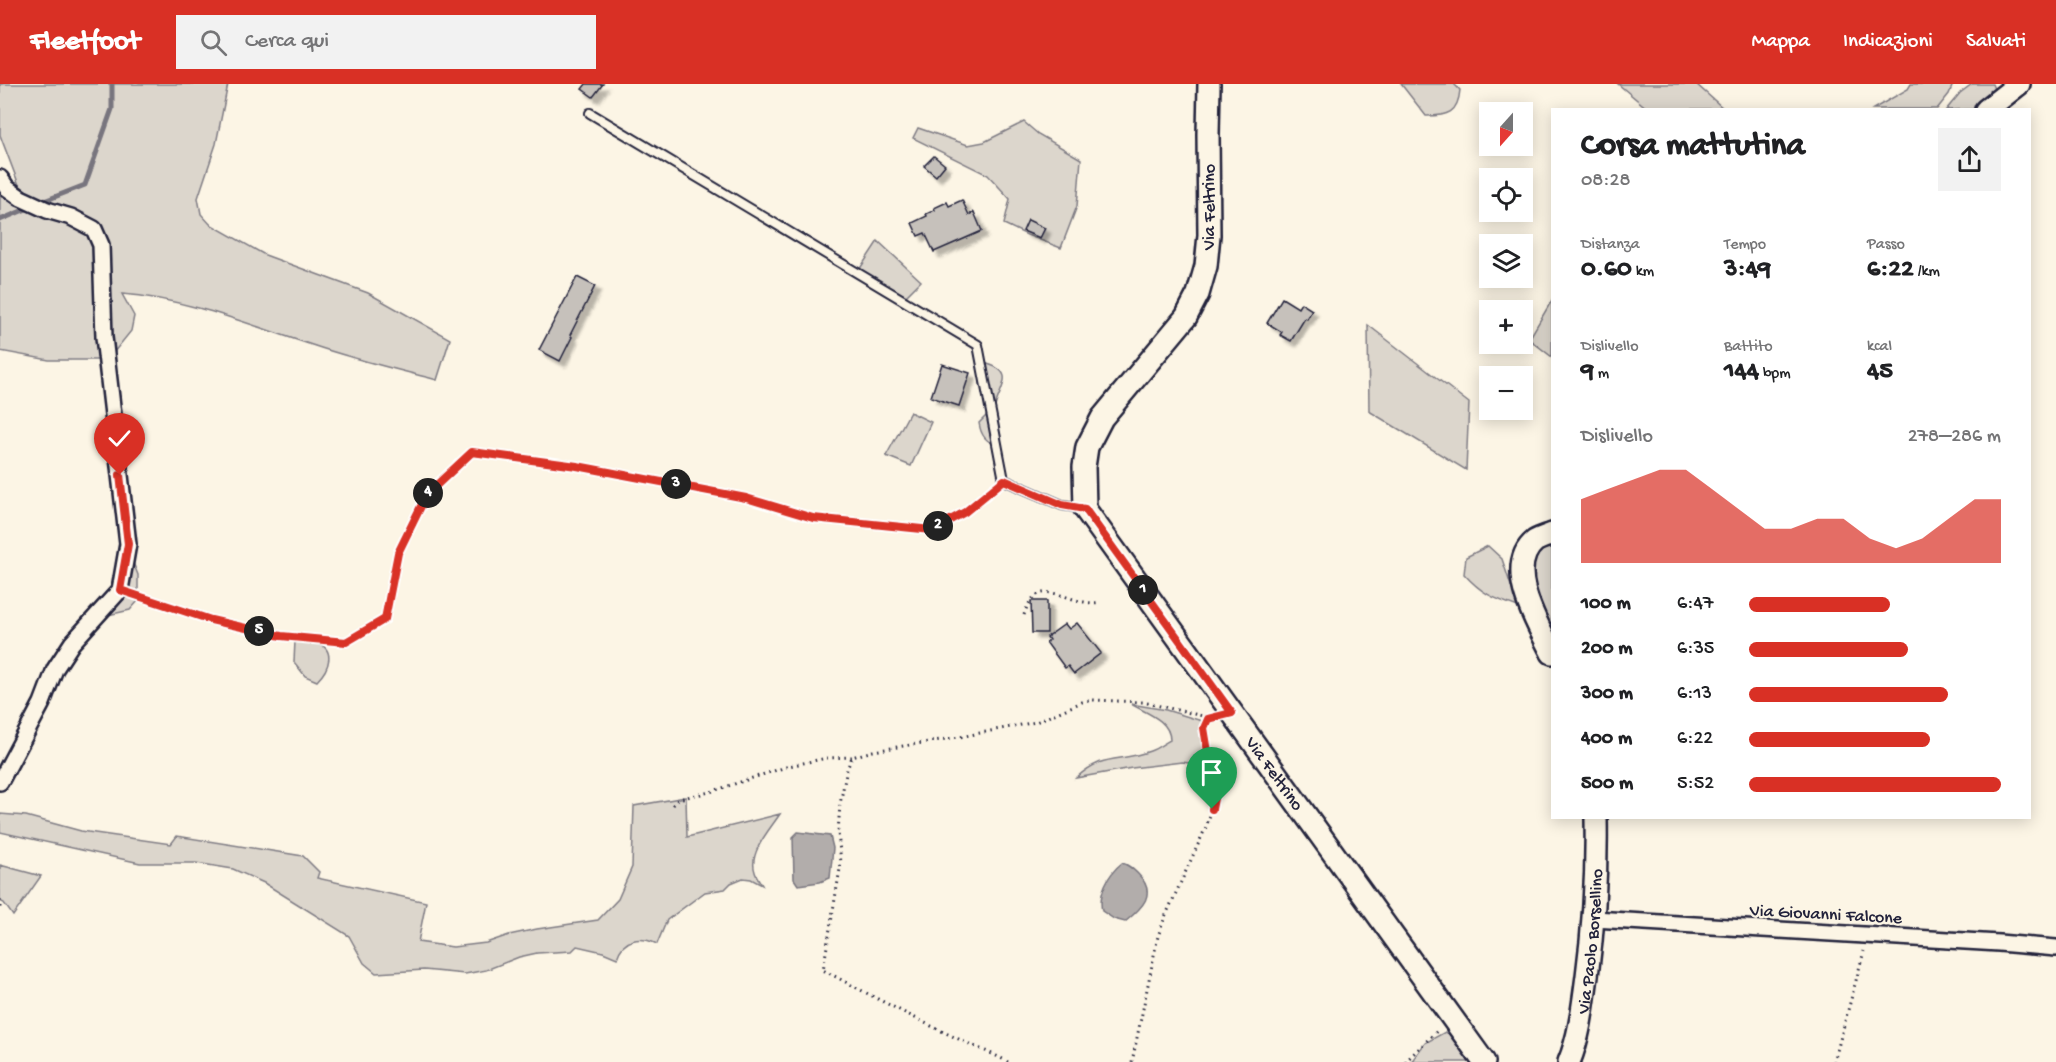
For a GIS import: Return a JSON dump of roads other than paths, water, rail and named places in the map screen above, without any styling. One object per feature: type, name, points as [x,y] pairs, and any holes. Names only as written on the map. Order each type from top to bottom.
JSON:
[{"type":"street","name":"Via Feltrino","points":[[1209,84],[1209,235],[1206,266],[1198,294],[1186,317],[1102,418],[1087,447],[1083,467],[1085,509],[1484,1062]]},
{"type":"street","points":[[1989,108],[2019,84]]},
{"type":"street","points":[[0,178],[7,188],[21,198],[47,210],[71,217],[94,229],[101,245],[104,337],[128,544],[120,590],[72,643],[55,669],[42,703],[0,782]]},
{"type":"street","points":[[1551,534],[1536,540],[1524,554],[1522,581],[1534,616],[1551,651]]},
{"type":"street","name":"Via Paolo Borsellino","points":[[1569,1062],[1582,1016],[1594,919],[1597,864],[1596,819]]},
{"type":"street","name":"Via Giovanni Falcone","points":[[1594,919],[2056,948]]},
{"type":"lane","points":[[590,113],[978,345],[1004,480],[1062,505],[1085,509]]},
{"type":"waterway","points":[[39,203],[85,185],[112,109],[112,84]]},
{"type":"waterway","points":[[0,220],[31,207]]}]
